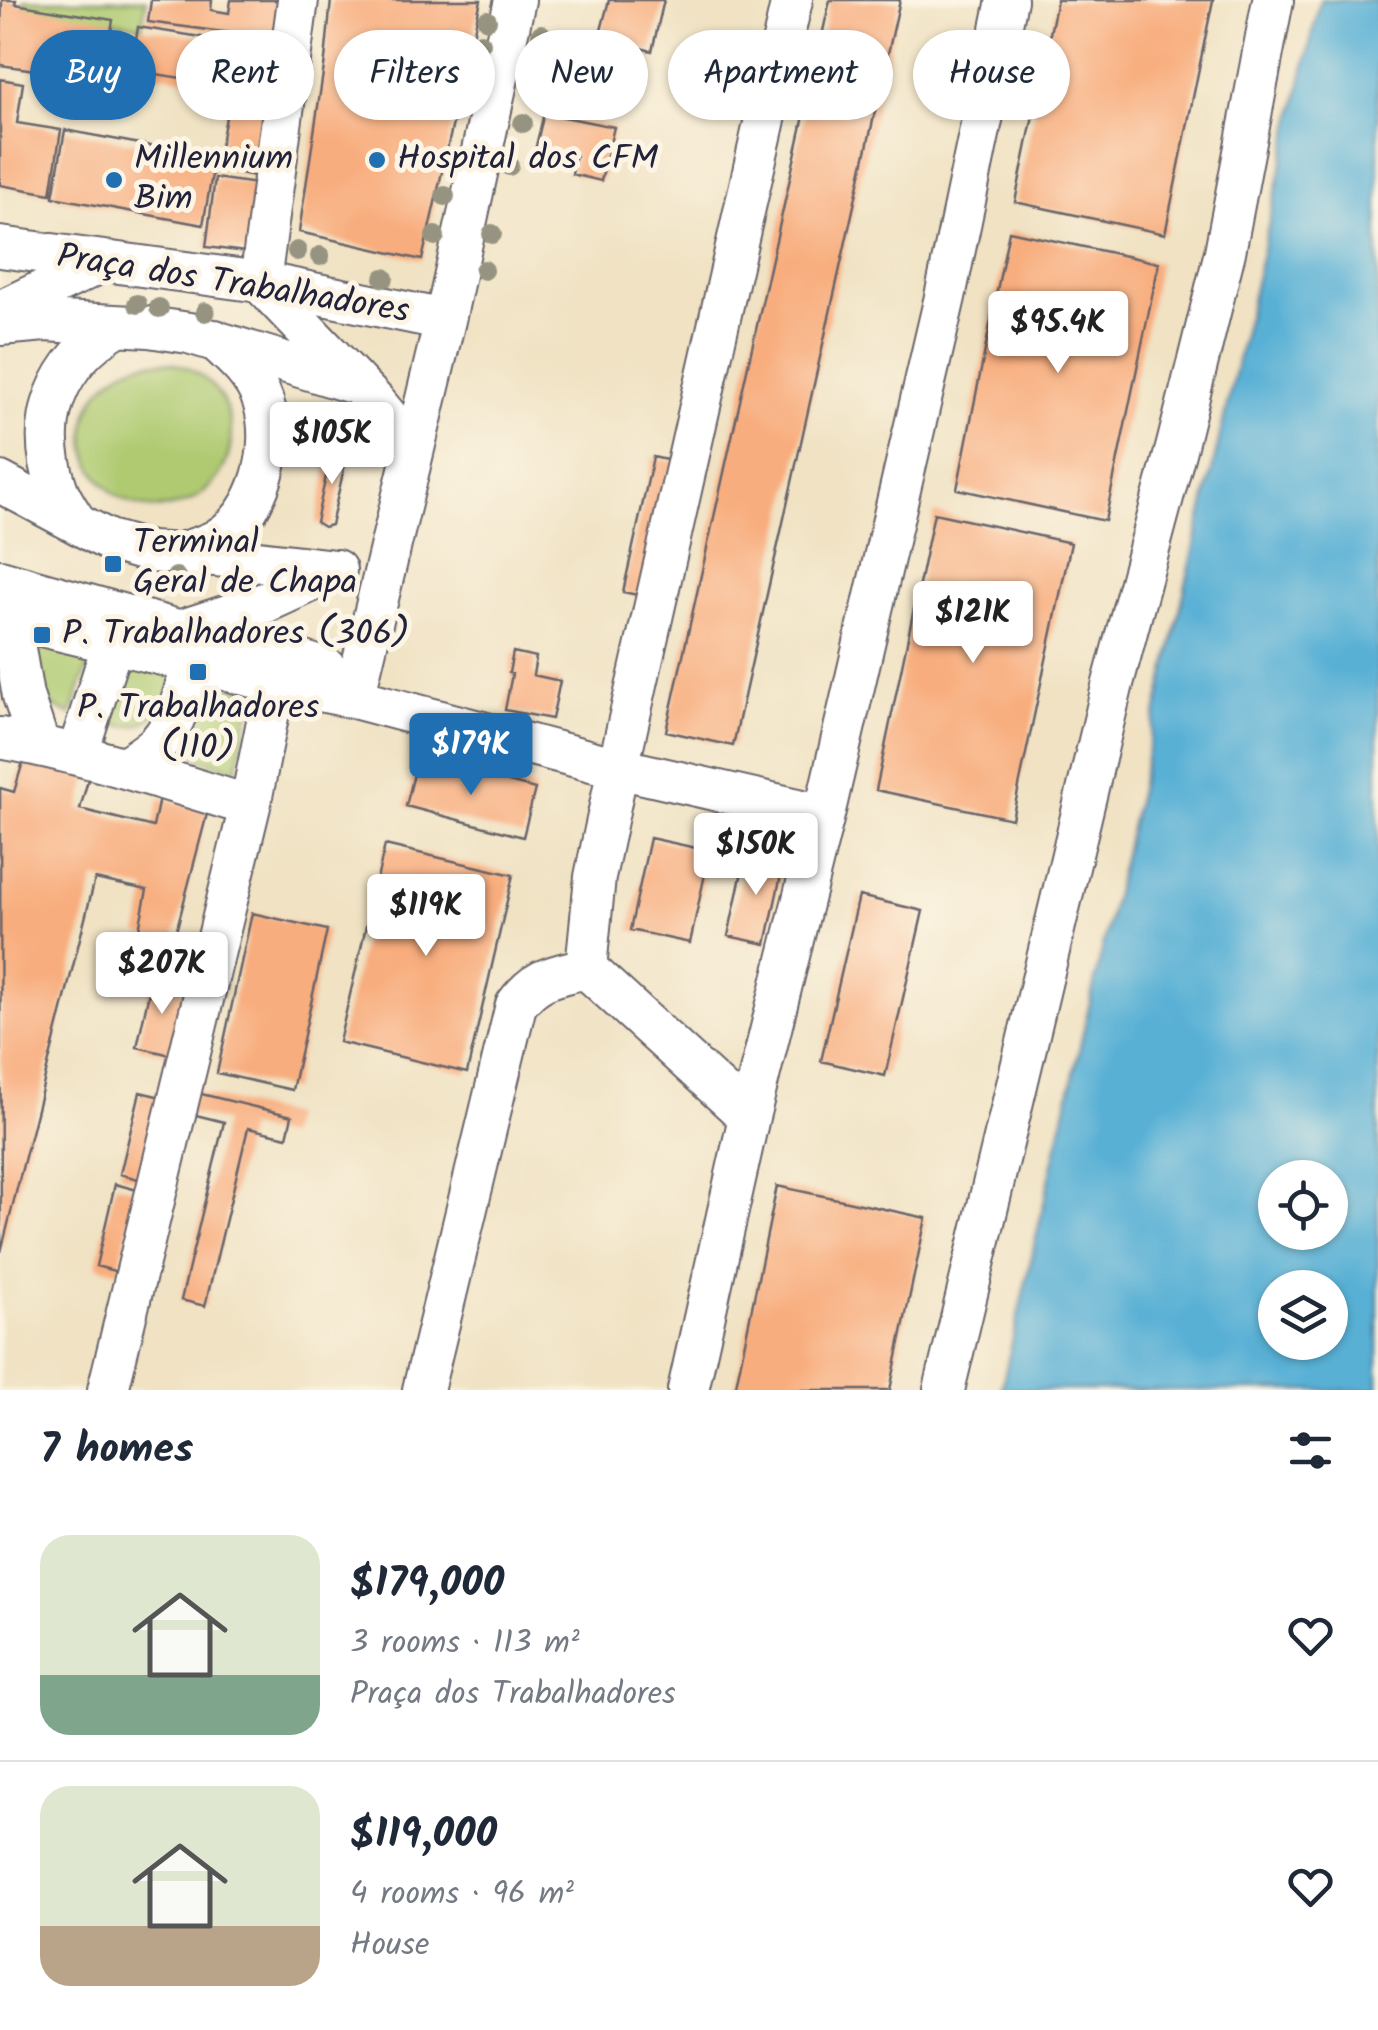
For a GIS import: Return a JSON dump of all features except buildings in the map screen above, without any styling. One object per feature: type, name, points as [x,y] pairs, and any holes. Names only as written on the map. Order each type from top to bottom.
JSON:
[{"type":"street","points":[[298,0],[260,282],[360,386],[414,449]]},
{"type":"street","points":[[445,320],[514,0]]},
{"type":"street","points":[[586,968],[595,876],[792,0]]},
{"type":"street","points":[[688,1390],[749,1116],[945,297],[1007,0]]},
{"type":"street","points":[[944,1390],[1112,687],[1226,252],[1274,0]]},
{"type":"street","name":"Praça dos Trabalhadores","points":[[0,247],[260,282],[445,320],[357,688]]},
{"type":"street","points":[[0,311],[102,262]]},
{"type":"street","points":[[0,325],[45,322],[149,327],[215,340],[360,386]]},
{"type":"street","name":"Praça dos Trabalhadores","points":[[76,522],[57,490],[48,452],[50,414],[62,377],[82,351],[117,326]]},
{"type":"street","points":[[179,554],[218,540],[243,516],[262,481],[270,442],[263,400],[242,364],[215,340]]},
{"type":"street","points":[[0,482],[108,540],[150,552],[336,570]]},
{"type":"street","points":[[187,646],[262,604],[393,541]]},
{"type":"street","points":[[4,593],[187,646],[275,682],[357,688]]},
{"type":"street","points":[[4,593],[113,643],[255,646],[357,688],[618,768],[824,814]]},
{"type":"street","points":[[4,593],[23,696],[39,746]]},
{"type":"street","points":[[39,746],[113,643]]},
{"type":"street","points":[[125,767],[159,742],[180,705],[187,646]]},
{"type":"street","points":[[108,1390],[250,806],[275,682]]},
{"type":"street","points":[[39,746],[125,767],[250,806]]},
{"type":"street","points":[[586,968],[749,1116]]},
{"type":"street","points":[[422,1390],[516,1005],[526,990],[542,979],[586,968]]},
{"type":"green space","points":[[24,0],[146,0],[142,26],[23,7]]},
{"type":"green space","points":[[158,362],[186,368],[209,384],[225,407],[231,435],[225,463],[209,486],[186,502],[158,508],[130,502],[107,486],[91,463],[85,435],[91,407],[107,384],[130,368]]},
{"type":"green space","points":[[33,638],[93,651],[71,715],[44,702]]},
{"type":"green space","points":[[120,665],[182,674],[153,716],[133,726],[121,726],[107,721]]},
{"type":"green space","points":[[218,682],[254,693],[236,770],[158,746],[196,712]]},
{"type":"water","points":[[1320,0],[1378,0],[1378,1390],[1001,1390]]},
{"type":"place","name":"Hospital dos CFM","points":[[377,160]]},
{"type":"place","name":"Millennium Bim","points":[[114,180]]},
{"type":"place","name":"Terminal Geral de Chapa","points":[[113,564]]},
{"type":"place","name":"P. Trabalhadores (306)","points":[[42,635]]},
{"type":"place","name":"P. Trabalhadores (110)","points":[[198,672]]}]
